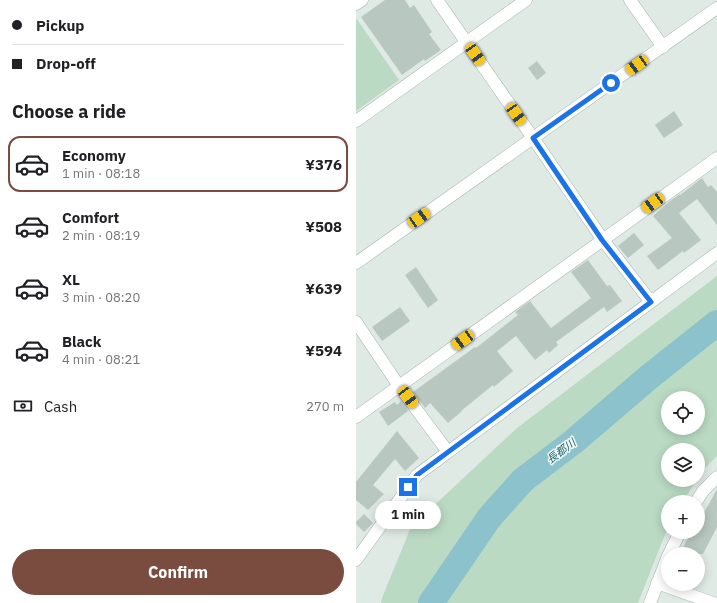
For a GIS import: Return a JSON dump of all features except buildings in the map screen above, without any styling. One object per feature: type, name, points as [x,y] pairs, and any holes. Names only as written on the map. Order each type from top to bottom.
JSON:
[{"type":"street","points":[[356,4],[362,0]]},
{"type":"street","points":[[437,0],[602,240],[651,302]]},
{"type":"street","points":[[356,121],[526,0]]},
{"type":"street","points":[[630,0],[663,47]]},
{"type":"street","points":[[356,263],[717,8]]},
{"type":"street","points":[[356,417],[717,158]]},
{"type":"street","points":[[356,560],[417,475],[717,253]]},
{"type":"street","points":[[356,322],[399,386],[448,452]]},
{"type":"street","points":[[700,495],[717,477]]},
{"type":"street","points":[[650,603],[661,573]]},
{"type":"street","points":[[657,583],[713,603]]},
{"type":"green space","points":[[356,18],[399,80],[356,111]]},
{"type":"green space","points":[[717,276],[717,456],[705,468],[705,443],[661,443],[661,487],[692,487],[687,495],[661,495],[661,539],[663,539],[638,603],[381,603],[411,527],[517,428]]},
{"type":"waterway","name":"長都川","points":[[431,603],[489,518],[523,480],[573,442],[649,377],[717,323]]},
{"type":"route","points":[[408,487],[417,475],[651,302],[602,240],[533,138],[611,83]]}]
